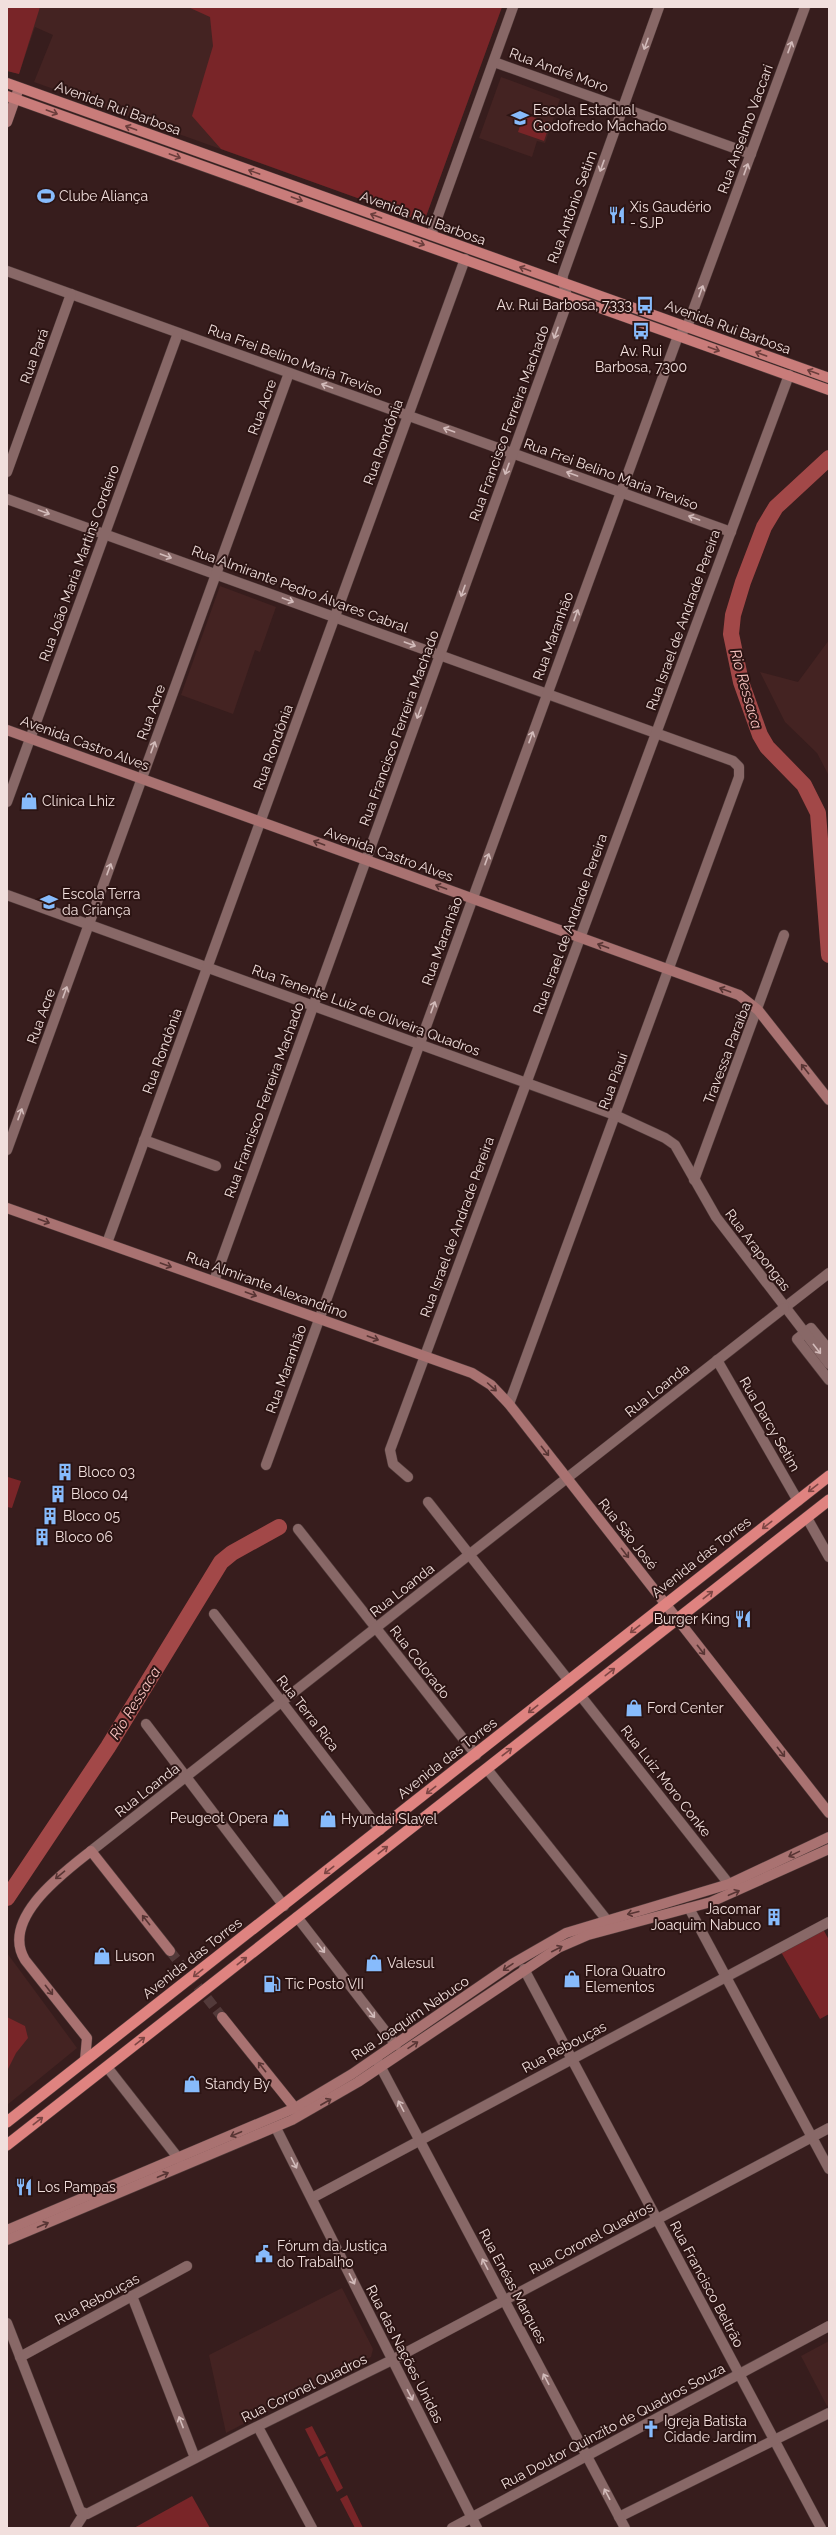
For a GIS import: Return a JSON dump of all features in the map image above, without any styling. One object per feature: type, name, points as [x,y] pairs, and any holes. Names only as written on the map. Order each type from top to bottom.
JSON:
[{"type":"highway","name":"Avenida das Torres","points":[[7,2122],[284,1906],[829,1476]]},
{"type":"highway","points":[[7,2145],[829,1500]]},
{"type":"main road","name":"Avenida Rui Barbosa","points":[[7,83],[829,378]]},
{"type":"main road","points":[[7,122],[11,97],[19,88]]},
{"type":"main road","name":"Avenida Rui Barbosa","points":[[11,97],[829,390]]},
{"type":"main road","name":"Avenida Castro Alves","points":[[7,730],[739,995],[758,1010],[829,1100]]},
{"type":"main road","name":"Rua Almirante Alexandrino","points":[[7,1208],[424,1356],[481,1378],[508,1404]]},
{"type":"main road","name":"Rua São José","points":[[508,1404],[829,1813]]},
{"type":"main road","name":"Rua Joaquim Nabuco","points":[[7,2230],[179,2159],[274,2124],[295,2108],[379,2063],[396,2045],[535,1949],[566,1933],[729,1884],[829,1837]]},
{"type":"main road","name":"Rua Joaquim Nabuco","points":[[7,2240],[334,2097],[379,2063],[558,1948],[588,1935],[689,1908],[732,1894],[829,1849]]},
{"type":"main road","points":[[91,1851],[170,1951]]},
{"type":"main road","name":"Rua Loanda","points":[[85,2060],[87,2038],[25,1960],[18,1947],[17,1939],[22,1923],[45,1889],[91,1851]]},
{"type":"main road","points":[[222,2016],[295,2108]]},
{"type":"street","points":[[431,235],[514,7]]},
{"type":"street","name":"Rua Antônio Setim","points":[[562,282],[660,7]]},
{"type":"street","name":"Rua Anselmo Vaccari","points":[[687,327],[805,7]]},
{"type":"street","name":"Rua André Moro","points":[[494,62],[751,154]]},
{"type":"street","name":"Rua Rondônia","points":[[107,1243],[465,259]]},
{"type":"street","name":"Rua Frei Belino Maria Treviso","points":[[7,271],[731,532]]},
{"type":"street","points":[[562,282],[568,296]]},
{"type":"street","name":"Rua Pará","points":[[7,472],[71,294]]},
{"type":"street","name":"Rua Francisco Ferreira Machado","points":[[214,1281],[513,453],[568,296]]},
{"type":"street","points":[[678,336],[687,327]]},
{"type":"street","name":"Rua João Maria Martins Cordeiro","points":[[7,802],[178,333]]},
{"type":"street","name":"Rua Maranhão","points":[[266,1465],[678,336]]},
{"type":"street","name":"Rua Acre","points":[[7,1150],[289,373]]},
{"type":"street","name":"Rua Israel de Andrade Pereira","points":[[408,1477],[393,1464],[390,1450],[789,375]]},
{"type":"street","name":"Rua Almirante Pedro Álvares Cabral","points":[[7,498],[733,761],[739,767]]},
{"type":"street","name":"Rua Piauí","points":[[508,1404],[739,777],[739,767]]},
{"type":"street","name":"Rua Tenente Luiz de Oliveira Quadros","points":[[7,895],[615,1114],[670,1141],[680,1152],[694,1180]]},
{"type":"street","name":"Travessa Paraíba","points":[[694,1180],[758,1010],[784,935]]},
{"type":"street","points":[[144,1140],[216,1166]]},
{"type":"street","name":"Rua Arapongas","points":[[694,1180],[716,1217],[784,1308],[829,1364]]},
{"type":"street","name":"Rua Loanda","points":[[91,1851],[829,1273]]},
{"type":"street","points":[[829,1350],[811,1328],[797,1339],[829,1380]]},
{"type":"street","name":"Rua Darcy Setim","points":[[717,1360],[798,1501]]},
{"type":"street","points":[[428,1502],[569,1681]]},
{"type":"street","points":[[807,1518],[829,1557]]},
{"type":"street","name":"Rua Colorado","points":[[298,1529],[476,1755]]},
{"type":"street","name":"Rua Terra Rica","points":[[214,1614],[380,1830]]},
{"type":"street","name":"Rua Luiz Moro Conke","points":[[580,1695],[729,1884]]},
{"type":"street","points":[[146,1724],[284,1906]]},
{"type":"street","points":[[487,1769],[606,1920]]},
{"type":"street","points":[[689,1908],[829,2169]]},
{"type":"street","points":[[297,1917],[396,2045]]},
{"type":"street","name":"Rua Rebouças","points":[[312,2198],[829,1922]]},
{"type":"street","name":"Rua Francisco Beltrão","points":[[524,1969],[821,2528]]},
{"type":"street","name":"Rua Enéas Marques","points":[[379,2063],[625,2528]]},
{"type":"street","points":[[107,2067],[179,2159]]},
{"type":"street","name":"Rua das Nações Unidas","points":[[274,2124],[477,2528]]},
{"type":"street","name":"Rua Coronel Quadros","points":[[86,2514],[392,2360],[829,2128]]},
{"type":"street","name":"Rua Rebouças","points":[[20,2357],[187,2266]]},
{"type":"street","points":[[132,2296],[195,2458]]},
{"type":"street","points":[[7,2323],[78,2504],[86,2514],[75,2528]]},
{"type":"street","name":"Rua Doutor Quinzito de Quadros Souza","points":[[452,2528],[829,2326]]},
{"type":"street","points":[[619,2517],[829,2413]]},
{"type":"street","points":[[258,2427],[312,2528]]},
{"type":"shaded area","points":[[7,7],[502,7],[424,222],[34,82],[53,35],[35,27],[19,74],[7,71]]},
{"type":"shaded area","points":[[7,7],[40,7],[19,74],[7,71]]},
{"type":"shaded area","points":[[188,7],[502,7],[424,222],[221,149],[192,116],[213,46],[210,17]]},
{"type":"shaded area","name":"Escola Estadual Godofredo Machado","points":[[501,77],[560,99],[545,143],[537,141],[532,157],[479,138]]},
{"type":"shaded area","points":[[524,114],[550,123],[544,141],[518,132]]},
{"type":"shaded area","points":[[220,586],[276,607],[260,652],[255,650],[233,714],[181,695]]},
{"type":"shaded area","points":[[829,640],[829,776],[817,753],[785,722],[760,672],[798,682]]},
{"type":"shaded area","points":[[8,1477],[21,1481],[12,1508],[7,1507]]},
{"type":"shaded area","points":[[823,1929],[829,1940],[829,2014],[820,2019],[781,1952]]},
{"type":"shaded area","points":[[7,1953],[77,2048],[7,2105]]},
{"type":"shaded area","points":[[7,2017],[25,2026],[28,2038],[16,2053],[7,2071]]},
{"type":"shaded area","points":[[342,2288],[373,2349],[371,2357],[226,2433],[209,2355]]},
{"type":"shaded area","points":[[829,2341],[829,2405],[827,2406],[801,2356]]},
{"type":"shaded area","points":[[312,2426],[326,2453],[319,2457],[305,2429]]},
{"type":"shaded area","points":[[327,2456],[343,2488],[337,2492],[320,2459]]},
{"type":"shaded area","points":[[347,2495],[363,2528],[355,2528],[340,2499]]},
{"type":"shaded area","points":[[192,2496],[210,2528],[134,2528]]},
{"type":"waterway","name":"Rio Ressaca","points":[[829,458],[776,507],[764,527],[743,582],[733,615],[731,634],[741,682],[760,735],[767,747],[804,785],[818,813],[829,955]]},
{"type":"waterway","name":"Rio Ressaca","points":[[7,1898],[108,1747],[221,1562],[232,1553],[279,1527]]},
{"type":"tunnel","points":[[170,1951],[222,2017]]},
{"type":"place","name":"Escola Estadual Godofredo Machado","points":[[520,118]]},
{"type":"place","name":"Clube Aliança","points":[[46,196]]},
{"type":"place","name":"Xis Gaudério - SJP","points":[[617,215]]},
{"type":"place","name":"Av. Rui Barbosa, 7333","points":[[645,305]]},
{"type":"place","name":"Av. Rui Barbosa, 7300","points":[[641,331]]},
{"type":"place","name":"Clínica Lhiz","points":[[29,801]]},
{"type":"place","name":"Escola Terra da Criança","points":[[49,902]]},
{"type":"place","name":"Bloco 03","points":[[65,1472]]},
{"type":"place","name":"Bloco 04","points":[[58,1494]]},
{"type":"place","name":"Bloco 05","points":[[50,1516]]},
{"type":"place","name":"Bloco 06","points":[[42,1537]]},
{"type":"place","name":"Burger King","points":[[743,1619]]},
{"type":"place","name":"Ford Center","points":[[634,1708]]},
{"type":"place","name":"Peugeot Opera","points":[[281,1818]]},
{"type":"place","name":"Hyundai Slavel","points":[[328,1819]]},
{"type":"place","name":"Jacomar Joaquim Nabuco","points":[[774,1917]]},
{"type":"place","name":"Luson","points":[[102,1956]]},
{"type":"place","name":"Valesul","points":[[374,1963]]},
{"type":"place","name":"Flora Quatro Elementos","points":[[572,1979]]},
{"type":"place","name":"Tic Posto VII","points":[[272,1984]]},
{"type":"place","name":"Standy By","points":[[192,2084]]},
{"type":"place","name":"Los Pampas","points":[[24,2187]]},
{"type":"place","name":"Fórum da Justiça do Trabalho","points":[[264,2254]]},
{"type":"place","name":"Igreja Batista Cidade Jardim","points":[[651,2429]]}]
